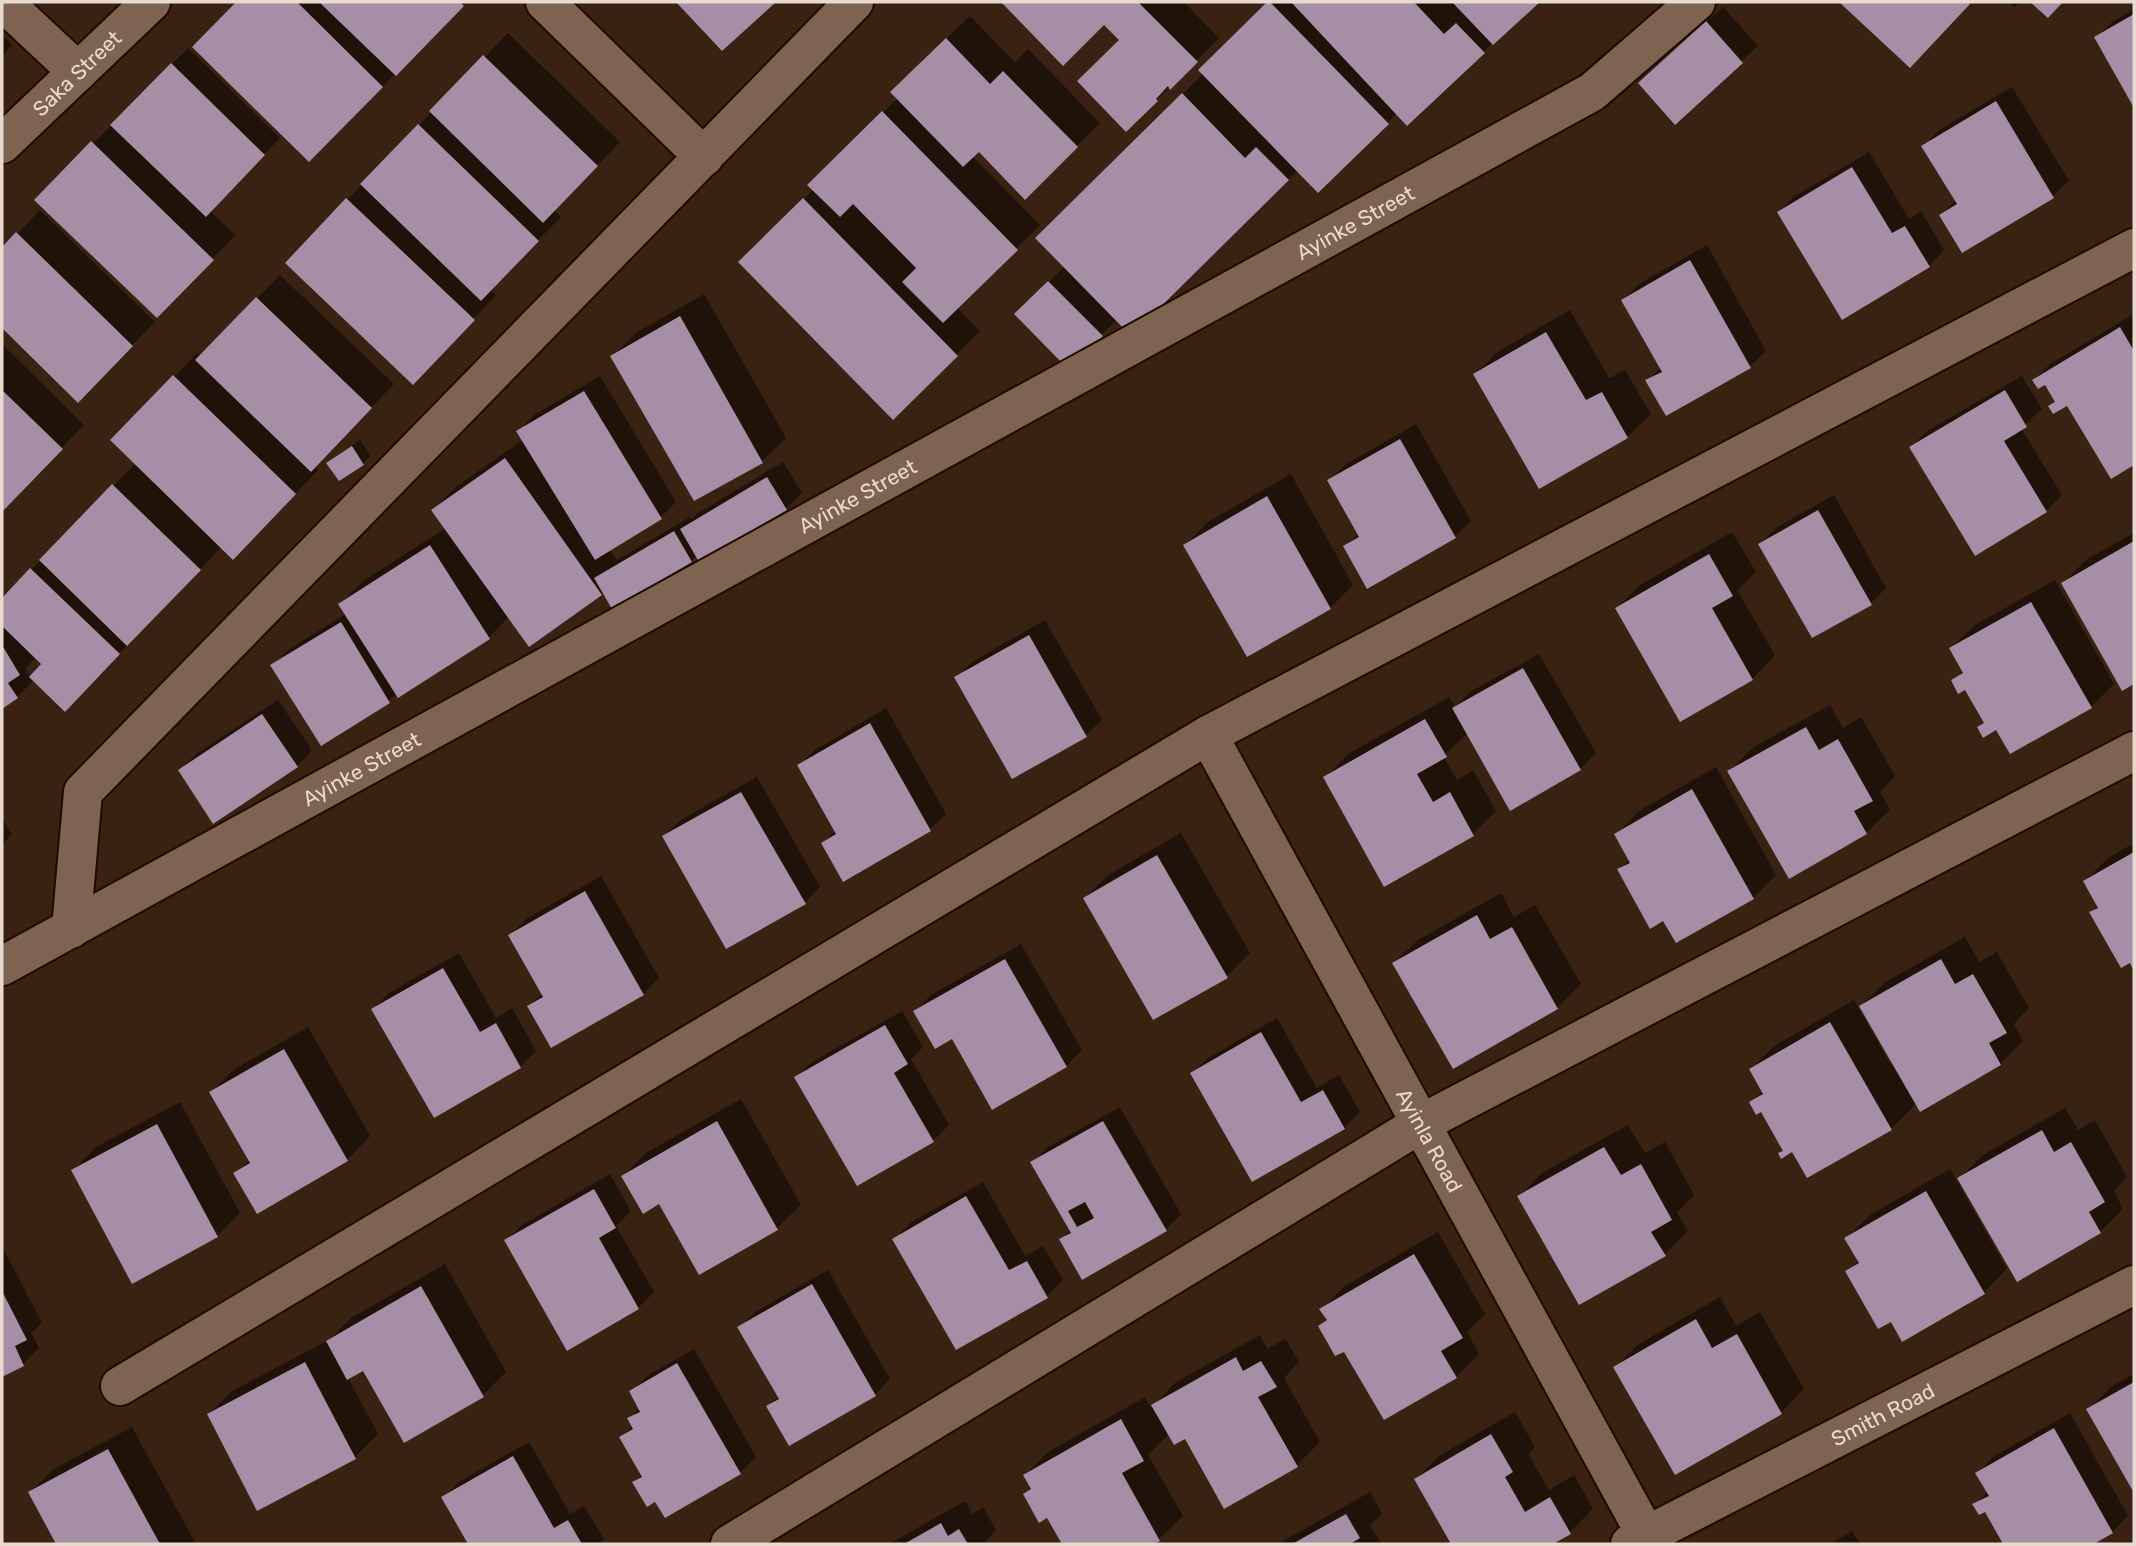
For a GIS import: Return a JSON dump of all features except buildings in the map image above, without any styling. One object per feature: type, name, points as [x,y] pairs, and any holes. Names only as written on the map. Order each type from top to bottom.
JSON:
[{"type":"street","points":[[4,2],[78,72]]},
{"type":"street","name":"Saka Street","points":[[2,144],[151,2]]},
{"type":"street","points":[[545,2],[704,157]]},
{"type":"street","points":[[71,929],[83,792],[855,2]]},
{"type":"street","name":"Ayinke Street","points":[[2,966],[1592,92],[1696,2]]},
{"type":"street","points":[[120,1386],[1208,735],[2134,248]]},
{"type":"street","name":"Ayinla Road","points":[[1208,735],[1422,1123],[1643,1541]]},
{"type":"street","points":[[730,1544],[1422,1123],[2134,751]]},
{"type":"street","name":"Smith Road","points":[[1643,1541],[2134,1285]]}]
